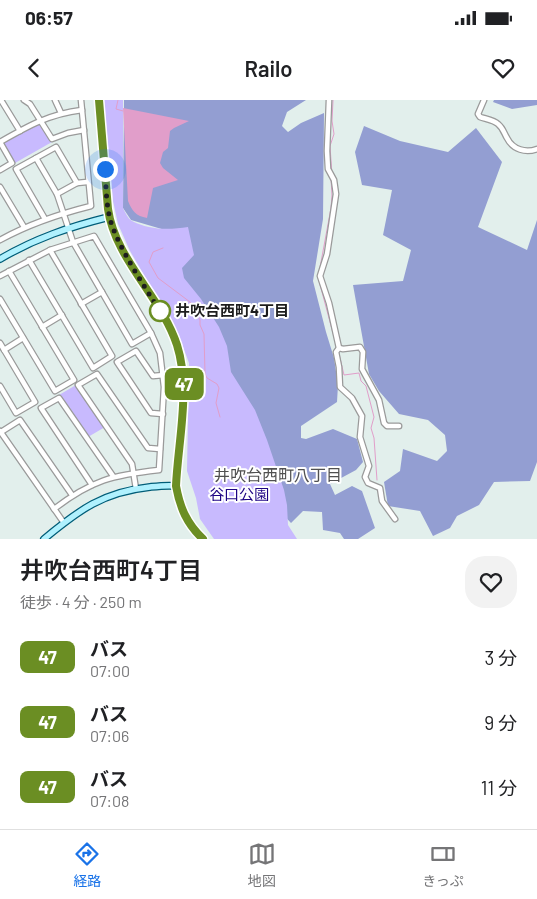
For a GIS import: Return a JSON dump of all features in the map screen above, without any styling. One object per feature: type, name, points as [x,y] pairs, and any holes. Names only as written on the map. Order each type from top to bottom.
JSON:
[{"type":"street","points":[[1,100],[20,131]]},
{"type":"street","points":[[24,100],[30,104],[52,139],[84,130]]},
{"type":"street","points":[[55,100],[61,112]]},
{"type":"street","points":[[0,232],[2,239],[24,227],[45,219],[64,212],[91,206],[82,100]]},
{"type":"street","points":[[99,100],[110,216],[119,243],[169,326],[177,344],[182,364],[184,384],[176,486],[179,502],[185,517],[203,539]]},
{"type":"street","points":[[329,100],[328,169],[332,176],[336,194],[327,254],[320,276],[329,303],[338,349],[340,387],[352,398],[362,416],[360,437],[369,466],[366,476],[368,483],[380,488],[382,501],[395,519]]},
{"type":"street","points":[[484,100],[478,114],[480,117],[498,123],[509,141],[520,150],[527,152],[537,149]]},
{"type":"street","points":[[0,170],[12,163],[0,142],[61,112],[82,110]]},
{"type":"street","points":[[45,219],[16,169],[56,147],[76,183]]},
{"type":"street","points":[[36,158],[58,194],[73,242],[132,344],[151,333]]},
{"type":"street","points":[[58,194],[76,183],[88,182]]},
{"type":"street","points":[[0,186],[24,227]]},
{"type":"street","points":[[0,259],[22,246],[68,227],[110,216]]},
{"type":"street","points":[[0,276],[50,250],[94,236],[151,333],[160,353],[164,375],[160,470],[113,476],[92,484],[72,495],[54,509]]},
{"type":"street","points":[[30,260],[93,368],[112,356],[50,250]]},
{"type":"street","points":[[0,300],[55,391],[74,380],[9,271]]},
{"type":"street","points":[[82,304],[102,292]]},
{"type":"street","points":[[42,327],[62,315]]},
{"type":"street","points":[[4,350],[23,338]]},
{"type":"street","points":[[0,343],[35,402],[16,413],[0,386]]},
{"type":"street","points":[[338,349],[360,347],[363,352],[362,369],[379,400],[384,424],[387,426],[399,426]]},
{"type":"street","points":[[163,414],[151,412],[117,362],[136,351],[153,376],[164,375]]},
{"type":"street","points":[[136,489],[132,464],[78,386],[97,374],[148,448],[160,450]]},
{"type":"street","points":[[92,484],[41,408],[59,398],[113,476]]},
{"type":"street","points":[[64,523],[0,431],[20,420],[72,495]]},
{"type":"street","points":[[44,539],[87,506],[106,496],[136,489],[169,485],[176,486]]},
{"type":"shaded area","points":[[124,100],[306,100],[287,112],[282,126],[288,132],[301,123],[324,113],[323,219],[313,281],[334,358],[338,385],[337,402],[301,426],[301,438],[306,439],[333,429],[357,439],[363,462],[356,470],[330,484],[335,495],[352,486],[362,491],[375,528],[358,539],[344,539],[340,533],[323,530],[322,512],[303,511],[291,523],[277,508],[180,283],[165,230],[131,220],[123,208]]},
{"type":"shaded area","points":[[494,100],[537,100],[537,105],[512,109],[493,102]]},
{"type":"shaded area","points":[[123,108],[189,121],[170,131],[168,148],[163,152],[160,163],[163,168],[178,180],[153,188],[147,218],[135,212],[128,201]]},
{"type":"shaded area","points":[[364,126],[400,141],[448,152],[476,128],[502,162],[478,227],[527,250],[537,220],[537,462],[530,481],[494,482],[479,505],[457,516],[450,528],[433,536],[420,511],[388,506],[384,482],[400,471],[403,449],[437,461],[447,451],[445,435],[428,420],[399,414],[379,391],[369,374],[353,285],[403,281],[411,250],[383,235],[392,190],[362,185],[355,152]]},
{"type":"green space","name":"谷口公園","points":[[104,100],[123,100],[123,208],[131,220],[145,226],[166,229],[188,227],[194,255],[182,268],[184,278],[201,299],[219,327],[227,346],[231,372],[255,410],[284,490],[288,525],[297,539],[214,539],[200,519],[196,498],[187,471],[189,363],[178,333],[130,251],[118,224],[113,201]]},
{"type":"green space","points":[[41,124],[52,142],[15,163],[3,143],[21,132]]},
{"type":"green space","points":[[76,385],[105,427],[88,437],[59,395]]},
{"type":"waterway","points":[[118,100],[116,109],[123,111]]},
{"type":"waterway","points":[[332,175],[330,146],[334,134],[332,121],[333,100]]},
{"type":"waterway","points":[[319,273],[331,208],[331,179]]},
{"type":"waterway","points":[[163,248],[153,252],[149,262],[158,278],[190,302],[200,320],[204,334],[205,374],[219,388],[216,403],[220,417]]},
{"type":"waterway","points":[[318,277],[337,348]]},
{"type":"waterway","points":[[339,354],[344,375],[359,373],[361,381],[366,386],[374,417],[371,428],[374,438],[377,480]]},
{"type":"bus line","name":"47","points":[[99,100],[108,209],[112,224],[119,243],[169,326],[177,344],[182,364],[184,384],[176,486],[179,502],[185,517],[203,539]]},
{"type":"place","name":"井吹台西町4丁目","points":[[160,311]]},
{"type":"district","name":"井吹台西町八丁目","points":[[278,475]]},
{"type":"route","points":[[105,169],[108,209],[119,243],[160,311]]}]
